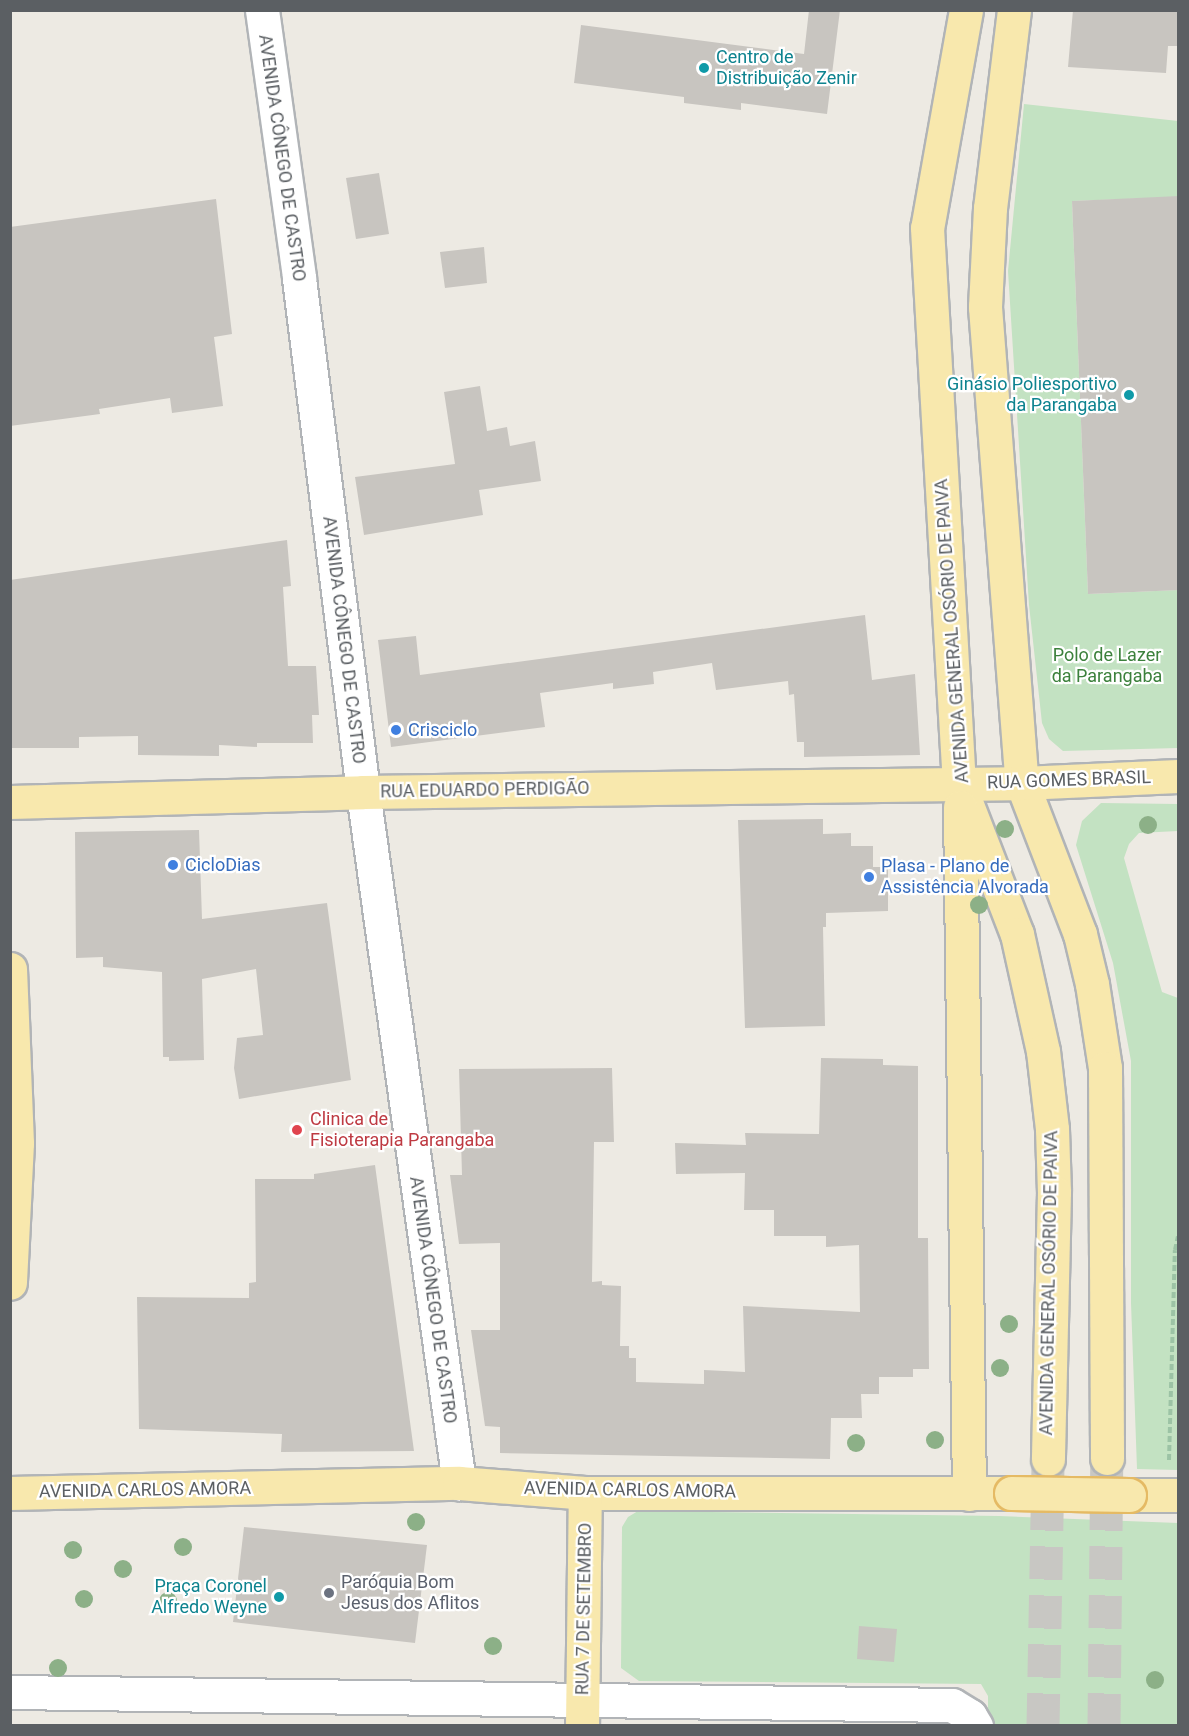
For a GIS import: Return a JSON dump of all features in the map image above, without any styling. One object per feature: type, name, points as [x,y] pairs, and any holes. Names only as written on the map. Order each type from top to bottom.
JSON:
[{"type":"main road","name":"AVENIDA CÔNEGO DE CASTRO","points":[[262,10],[299,278],[363,792],[459,1484]]},
{"type":"main road","name":"AVENIDA GENERAL OSÓRIO DE PAIVA","points":[[966,10],[927,228],[959,784],[1017,934],[1043,1051],[1052,1129],[1054,1192],[1047,1459]]},
{"type":"main road","points":[[1014,10],[990,208],[985,307],[1022,783],[1080,934],[1092,984],[1105,1068],[1107,1458]]},
{"type":"main road","name":"RUA GOMES BRASIL","points":[[959,784],[1179,776]]},
{"type":"main road","name":"RUA EDUARDO PERDIGÃO","points":[[10,802],[363,792],[959,784]]},
{"type":"main road","points":[[959,784],[969,1494]]},
{"type":"main road","points":[[10,969],[17,1143],[10,1283]]},
{"type":"main road","name":"AVENIDA CARLOS AMORA","points":[[10,1493],[459,1484],[585,1493],[1173,1495]]},
{"type":"main road","name":"RUA 7 DE SETEMBRO","points":[[582,1713],[585,1493]]},
{"type":"main road","points":[[10,1692],[582,1713],[952,1705],[969,1717]]},
{"type":"path","points":[[1173,1495],[1175,1250],[1179,1236]]},
{"type":"green space","name":"Polo de Lazer da Parangaba","points":[[1024,104],[1178,121],[1178,197],[1072,201],[1088,594],[1178,590],[1178,748],[1063,751],[1049,739],[1042,723],[1029,605],[1008,271]]},
{"type":"green space","points":[[1101,803],[1178,804],[1178,831],[1139,833],[1129,844],[1124,858],[1162,992],[1178,998],[1178,1470],[1137,1469],[1131,1303],[1131,1061],[1113,963],[1076,845],[1082,821]]},
{"type":"green space","points":[[638,1511],[999,1516],[1178,1523],[1178,1725],[988,1725],[988,1696],[981,1684],[639,1681],[621,1668],[622,1527],[628,1517]]},
{"type":"building","name":"Centro de Distribuição Zenir","points":[[809,10],[840,10],[827,114],[741,103],[741,110],[684,103],[684,97],[574,83],[581,25],[804,54]]},
{"type":"building","points":[[1073,10],[1179,10],[1179,46],[1168,46],[1166,73],[1068,67]]},
{"type":"building","points":[[379,173],[389,234],[356,239],[346,178]]},
{"type":"building","name":"Ginásio Poliesportivo da Parangaba","points":[[1179,196],[1179,590],[1088,594],[1072,201]]},
{"type":"building","points":[[216,199],[232,334],[214,337],[223,406],[172,413],[170,398],[99,409],[100,414],[10,426],[10,227]]},
{"type":"building","points":[[484,247],[487,283],[445,288],[440,252]]},
{"type":"building","points":[[480,386],[487,431],[507,427],[510,446],[535,441],[541,481],[479,490],[483,515],[364,535],[355,477],[455,464],[444,392]]},
{"type":"building","points":[[287,540],[291,586],[283,587],[288,666],[316,666],[319,715],[312,715],[313,743],[257,743],[257,747],[219,745],[219,756],[138,755],[138,736],[79,737],[79,748],[10,748],[10,580]]},
{"type":"building","points":[[865,615],[872,680],[915,674],[920,755],[804,757],[804,742],[797,742],[794,694],[789,695],[788,681],[716,690],[712,663],[653,672],[654,684],[613,689],[613,683],[540,693],[545,727],[391,747],[378,640],[416,636],[420,675]]},
{"type":"building","points":[[823,819],[823,834],[851,833],[851,846],[873,846],[873,867],[888,867],[888,911],[826,913],[826,927],[823,927],[825,1026],[745,1028],[738,820]]},
{"type":"building","points":[[199,830],[202,919],[327,903],[351,1080],[239,1099],[234,1068],[237,1038],[263,1035],[256,969],[202,979],[204,1060],[169,1061],[169,1057],[163,1057],[162,972],[103,967],[103,957],[76,958],[75,832]]},
{"type":"building","points":[[821,1058],[883,1059],[883,1065],[918,1066],[918,1238],[928,1238],[929,1369],[913,1369],[913,1377],[879,1377],[879,1394],[861,1394],[862,1418],[831,1418],[830,1459],[500,1453],[500,1427],[485,1426],[471,1330],[500,1330],[500,1243],[459,1244],[450,1175],[462,1175],[459,1069],[612,1068],[614,1142],[594,1142],[592,1282],[602,1281],[602,1285],[621,1286],[620,1346],[629,1346],[629,1358],[636,1358],[636,1382],[704,1384],[704,1370],[745,1372],[743,1306],[860,1312],[859,1245],[826,1247],[826,1236],[774,1236],[774,1210],[744,1210],[745,1173],[676,1174],[675,1143],[746,1145],[745,1133],[819,1134]]},
{"type":"building","points":[[375,1165],[414,1451],[281,1452],[282,1434],[139,1429],[137,1297],[249,1298],[249,1283],[256,1282],[255,1179],[314,1179],[314,1174]]},
{"type":"building","name":"Paróquia Bom Jesus dos Aflitos","points":[[244,1527],[427,1545],[415,1643],[233,1622]]},
{"type":"building","points":[[859,1626],[897,1629],[894,1662],[857,1659]]},
{"type":"tunnel","points":[[1104,1726],[1107,1458]]},
{"type":"tunnel","points":[[1043,1726],[1048,1459]]},
{"type":"place","name":"Centro de Distribuição Zenir","points":[[704,68]]},
{"type":"place","name":"Ginásio Poliesportivo da Parangaba","points":[[1129,395]]},
{"type":"place","name":"Crisciclo","points":[[396,730]]},
{"type":"place","name":"CicloDias","points":[[173,865]]},
{"type":"place","name":"Plasa - Plano de Assistência Alvorada","points":[[869,877]]},
{"type":"place","name":"Clinica de Fisioterapia Parangaba","points":[[297,1130]]},
{"type":"place","name":"Paróquia Bom Jesus dos Aflitos","points":[[329,1593]]},
{"type":"place","name":"Praça Coronel Alfredo Weyne","points":[[279,1597]]}]
